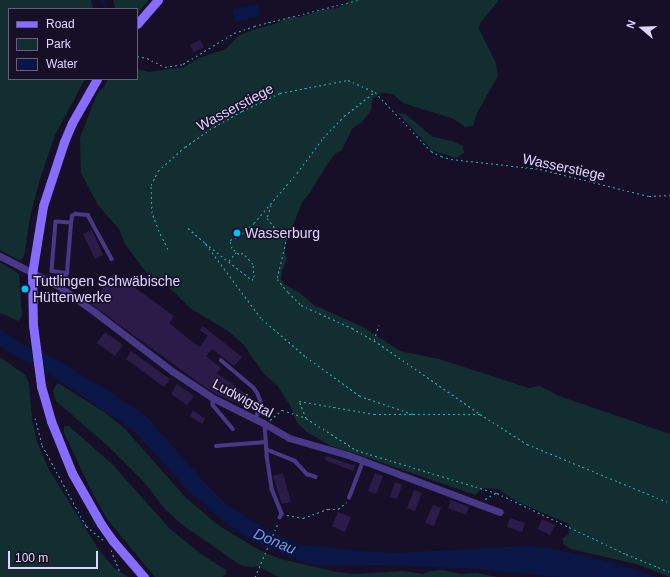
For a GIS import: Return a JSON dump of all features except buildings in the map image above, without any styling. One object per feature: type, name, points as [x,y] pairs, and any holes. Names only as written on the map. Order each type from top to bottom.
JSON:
[{"type":"main road","points":[[138,23],[158,0]]},
{"type":"main road","points":[[96,80],[72,123],[55,164],[43,206],[32,274],[33,325],[41,386],[51,421],[72,473],[110,543],[144,577]]},
{"type":"street","name":"Ludwigstal","points":[[0,256],[32,274],[60,287],[96,312],[172,371],[213,398],[256,419],[289,438],[363,461],[500,512]]},
{"type":"lane","points":[[60,287],[67,273],[70,223],[72,216],[76,214],[88,215],[112,260]]},
{"type":"lane","points":[[67,273],[52,271],[56,222],[70,223]]},
{"type":"lane","points":[[221,360],[254,388],[258,394],[261,402],[256,419]]},
{"type":"lane","points":[[213,398],[213,405],[233,429]]},
{"type":"lane","points":[[265,424],[266,449],[272,489],[282,514],[280,518]]},
{"type":"lane","points":[[216,446],[266,442]]},
{"type":"lane","points":[[266,449],[295,461],[307,474],[316,477]]},
{"type":"lane","points":[[349,498],[363,461]]},
{"type":"path","points":[[138,56],[147,58],[165,67],[183,64],[234,33],[254,26],[358,0]]},
{"type":"path","name":"Wasserstiege","points":[[168,249],[152,213],[151,185],[158,171],[185,147],[242,111],[280,93],[348,80],[375,92],[431,151],[441,156],[451,159],[540,169],[649,196],[670,195]]},
{"type":"path","points":[[188,228],[252,280],[254,277],[253,264],[243,253],[239,254],[232,248],[230,240],[238,237],[271,205],[323,138],[344,116],[375,92]]},
{"type":"path","points":[[271,205],[267,218],[281,236],[287,238],[277,279],[301,305],[352,328],[374,341],[480,414],[527,444],[670,503]]},
{"type":"path","points":[[205,243],[261,318],[305,356],[360,396],[413,414]]},
{"type":"path","points":[[228,262],[236,252]]},
{"type":"path","points":[[374,341],[379,325]]},
{"type":"path","points":[[306,418],[299,401],[374,414],[480,414]]},
{"type":"path","points":[[265,424],[282,410],[306,418],[356,450],[497,493],[626,554],[670,572]]},
{"type":"path","points":[[35,418],[42,445],[86,526],[110,543],[120,572]]},
{"type":"path","points":[[478,503],[497,493]]},
{"type":"path","points":[[282,514],[303,518],[328,509],[338,509],[347,503],[349,498]]},
{"type":"path","points":[[255,577],[280,518]]},
{"type":"green space","points":[[0,0],[91,0],[93,8],[8,8],[8,80],[84,80],[55,135],[40,179],[30,217],[24,257],[20,261],[0,250]]},
{"type":"green space","points":[[113,0],[149,0],[138,13],[138,8],[115,8]]},
{"type":"green space","points":[[351,0],[499,0],[480,23],[479,29],[496,63],[498,76],[477,113],[473,126],[465,127],[454,119],[403,103],[393,94],[382,93],[373,98],[371,110],[362,122],[352,129],[342,150],[336,153],[326,166],[310,193],[302,202],[286,244],[285,252],[287,259],[282,271],[281,279],[285,285],[300,293],[314,305],[363,327],[400,351],[439,359],[529,388],[540,386],[559,396],[670,434],[670,577],[636,564],[571,549],[564,545],[562,539],[569,534],[569,524],[518,502],[498,489],[483,488],[475,495],[331,446],[307,432],[297,423],[290,405],[277,385],[264,374],[244,345],[228,331],[190,308],[174,292],[145,271],[125,244],[119,229],[98,205],[81,173],[80,138],[97,94],[104,87],[108,80],[138,80],[138,69],[149,72],[184,67],[199,58],[226,49],[238,36],[250,31],[274,24],[289,17],[300,17],[325,9],[338,8]]},
{"type":"green space","points":[[398,113],[405,114],[433,137],[452,141],[463,146],[464,153],[456,158],[432,150]]},
{"type":"green space","points":[[0,262],[19,274],[22,315],[19,321],[0,313]]},
{"type":"green space","points":[[0,357],[25,375],[29,383],[32,420],[37,442],[49,470],[99,550],[114,568],[128,577],[0,577]]},
{"type":"green space","points":[[58,383],[104,412],[125,429],[186,498],[218,525],[259,550],[281,559],[336,572],[356,574],[403,571],[423,574],[430,571],[443,570],[460,574],[477,573],[497,577],[279,577],[257,566],[242,566],[181,524],[164,508],[144,482],[108,446],[56,401],[53,390]]},
{"type":"green space","points":[[64,426],[69,426],[113,465],[170,529],[201,554],[226,570],[226,574],[222,577],[155,577],[107,519],[90,488],[64,433]]},
{"type":"water","points":[[258,4],[260,16],[234,22],[232,9]]},
{"type":"water","name":"Donau","points":[[0,328],[20,343],[54,358],[115,395],[146,416],[203,481],[227,505],[268,530],[296,544],[394,553],[526,546],[548,548],[611,562],[656,577],[559,577],[476,569],[380,565],[325,566],[306,563],[260,545],[238,532],[189,492],[134,431],[57,379],[0,347]]},
{"type":"waterway","points":[[103,0],[105,8]]},
{"type":"place","name":"Wasserburg","points":[[237,233]]},
{"type":"place","name":"Tuttlingen Schwäbische Hüttenwerke","points":[[25,289]]}]
